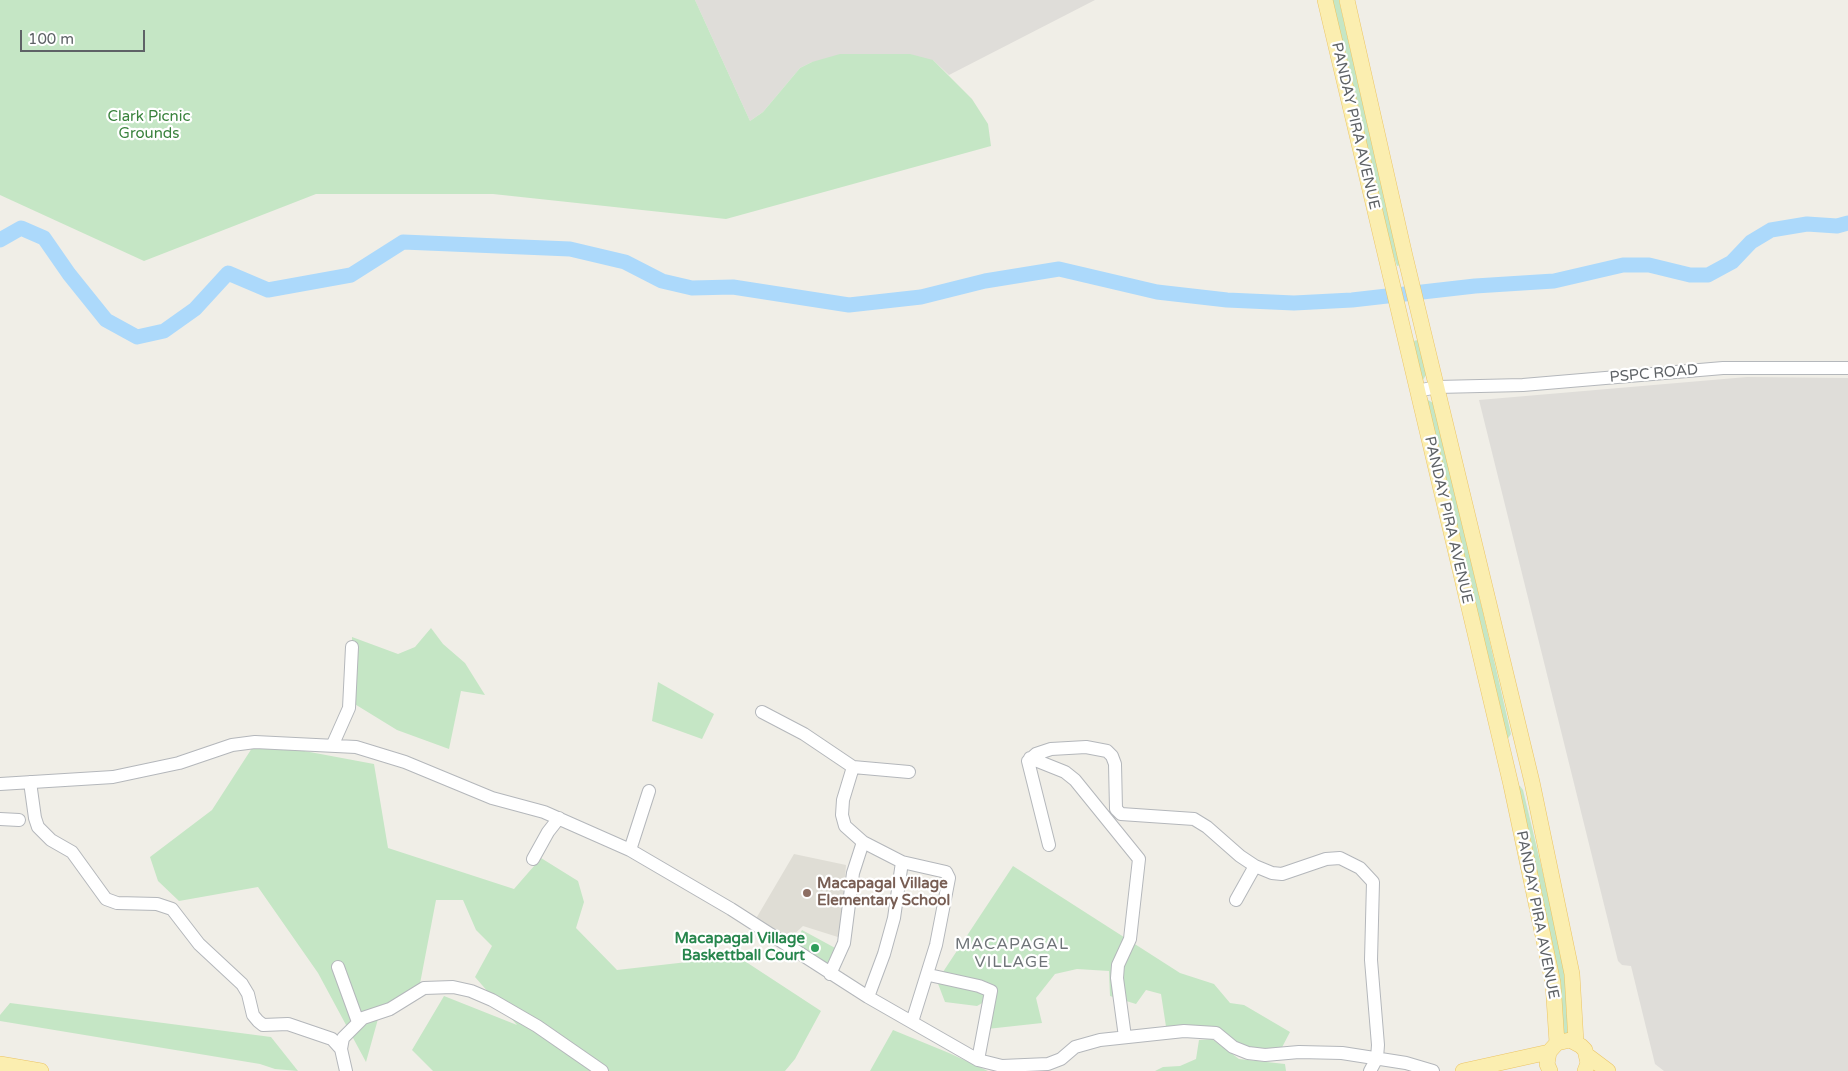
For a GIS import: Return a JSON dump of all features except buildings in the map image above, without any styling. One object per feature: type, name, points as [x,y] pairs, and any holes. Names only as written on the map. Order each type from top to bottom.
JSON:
[{"type":"main road","name":"PANDAY PIRA AVENUE","points":[[1325,0],[1511,784],[1553,983],[1553,1048],[1547,1064],[1550,1071]]},
{"type":"main road","name":"PANDAY PIRA AVENUE","points":[[1347,0],[1424,337],[1532,782],[1572,974],[1576,1042]]},
{"type":"main road","points":[[1511,784],[1532,782]]},
{"type":"main road","points":[[1463,1071],[1553,1048],[1570,1040],[1581,1046],[1587,1064],[1608,1071]]},
{"type":"main road","points":[[0,1064],[41,1071]]},
{"type":"street","name":"PSPC ROAD","points":[[1418,396],[1459,388],[1723,368],[1848,368]]},
{"type":"street","points":[[332,744],[349,708],[352,647]]},
{"type":"street","points":[[762,712],[804,734],[853,766],[908,772]]},
{"type":"street","points":[[0,784],[130,774],[246,743],[332,744],[356,747],[405,762],[492,798],[559,818],[630,850],[731,909],[868,997],[978,1060],[1002,1066],[1048,1064],[1061,1059],[1076,1047],[1100,1040],[1184,1031],[1209,1032],[1221,1036],[1233,1047],[1248,1053],[1276,1055],[1314,1052],[1377,1058],[1433,1071]]},
{"type":"street","points":[[1050,845],[1027,764],[1030,758],[1051,749],[1086,747],[1107,751],[1112,756],[1115,764],[1116,809],[1121,814],[1194,819],[1255,866],[1282,874],[1326,859],[1340,858],[1360,868],[1372,882],[1371,960],[1378,1045],[1377,1058],[1370,1071]]},
{"type":"street","points":[[1030,758],[1065,772],[1075,780],[1139,859],[1130,939],[1118,965],[1117,978],[1125,1037]]},
{"type":"street","points":[[853,766],[845,786],[842,815],[845,826],[863,842],[902,862],[940,870],[948,874],[944,909],[928,975],[912,1022]]},
{"type":"street","points":[[30,782],[35,818],[38,826],[51,840],[72,852],[106,899],[117,903],[157,904],[172,910],[200,944],[242,984],[248,994],[253,1015],[262,1025],[288,1024],[312,1031],[332,1039],[341,1049]]},
{"type":"street","points":[[630,850],[649,791]]},
{"type":"street","points":[[533,859],[548,832],[559,818]]},
{"type":"street","points":[[0,819],[19,820]]},
{"type":"street","points":[[830,974],[844,943],[852,878],[863,842]]},
{"type":"street","points":[[868,997],[884,954],[894,918],[902,862]]},
{"type":"street","points":[[1236,900],[1255,866]]},
{"type":"street","points":[[338,966],[358,1022]]},
{"type":"street","points":[[928,975],[979,986],[991,991],[978,1060]]},
{"type":"street","points":[[346,1071],[341,1049],[342,1038],[363,1018],[390,1009],[424,988],[453,987],[471,990],[492,1000],[537,1026],[602,1071]]},
{"type":"shaded area","points":[[695,0],[1095,0],[949,75],[933,60],[812,62],[800,68],[763,112],[750,121]]},
{"type":"shaded area","points":[[1747,377],[1848,378],[1848,1071],[1664,1071],[1655,1064],[1631,966],[1622,965],[1618,961],[1479,400]]},
{"type":"shaded area","name":"Macapagal Village Elementary School","points":[[794,854],[846,865],[841,938],[803,926],[788,940],[754,922]]},
{"type":"green space","name":"Clark Picnic Grounds","points":[[0,0],[695,0],[750,121],[763,112],[800,68],[812,62],[840,54],[910,54],[933,60],[972,99],[988,124],[991,146],[726,219],[493,194],[316,194],[144,261],[0,195]]},
{"type":"green space","points":[[1331,0],[1339,0],[1401,265],[1397,266],[1383,224]]},
{"type":"green space","points":[[1418,340],[1426,375],[1423,380],[1420,376],[1413,341]]},
{"type":"green space","points":[[1428,400],[1435,404],[1511,734],[1507,740],[1427,402]]},
{"type":"green space","points":[[431,628],[443,644],[465,663],[485,695],[461,691],[449,749],[397,730],[353,703],[352,637],[398,654],[415,647]]},
{"type":"green space","points":[[658,682],[714,714],[702,739],[652,721]]},
{"type":"green space","points":[[254,745],[283,747],[374,764],[388,848],[514,889],[541,858],[578,881],[584,902],[576,928],[617,970],[740,958],[821,1011],[795,1059],[785,1071],[433,1071],[412,1050],[444,996],[517,1025],[475,977],[492,946],[476,930],[463,900],[436,900],[418,994],[378,1019],[366,1062],[318,973],[258,887],[179,901],[158,881],[150,857],[212,810]]},
{"type":"green space","points":[[1517,786],[1520,786],[1523,790],[1560,944],[1565,978],[1568,1034],[1564,1034]]},
{"type":"green space","points":[[1013,866],[1180,973],[1214,984],[1230,1003],[1244,1005],[1290,1032],[1278,1055],[1244,1051],[1217,1037],[1167,1033],[1161,994],[1146,990],[1136,1004],[1110,996],[1109,971],[1077,969],[1055,974],[1036,998],[1042,1023],[987,1029],[993,997],[977,1006],[945,1002],[937,981]]},
{"type":"green space","name":"Macapagal Village Baskettball Court","points":[[802,930],[837,949],[827,966],[793,946]]},
{"type":"green space","points":[[10,1003],[271,1037],[298,1071],[275,1069],[260,1064],[0,1021],[0,1015]]},
{"type":"green space","points":[[893,1030],[949,1053],[988,1071],[870,1071]]},
{"type":"green space","points":[[1212,1039],[1239,1059],[1285,1064],[1286,1071],[1155,1071],[1163,1067],[1180,1066],[1196,1059],[1199,1040]]},
{"type":"waterway","points":[[0,240],[21,228],[44,238],[69,274],[106,320],[137,337],[164,331],[195,309],[228,273],[268,290],[351,275],[403,242],[570,249],[625,262],[662,281],[692,288],[733,287],[849,305],[921,297],[985,281],[1059,269],[1157,292],[1227,300],[1294,303],[1352,300],[1475,286],[1554,281],[1623,265],[1649,265],[1690,275],[1708,275],[1732,262],[1751,242],[1771,230],[1807,224],[1837,226],[1848,223]]},
{"type":"place","name":"Macapagal Village Elementary School","points":[[807,893]]},
{"type":"place","name":"Macapagal Village Baskettball Court","points":[[815,948]]},
{"type":"district","name":"MACAPAGAL VILLAGE","points":[[1012,954]]}]
